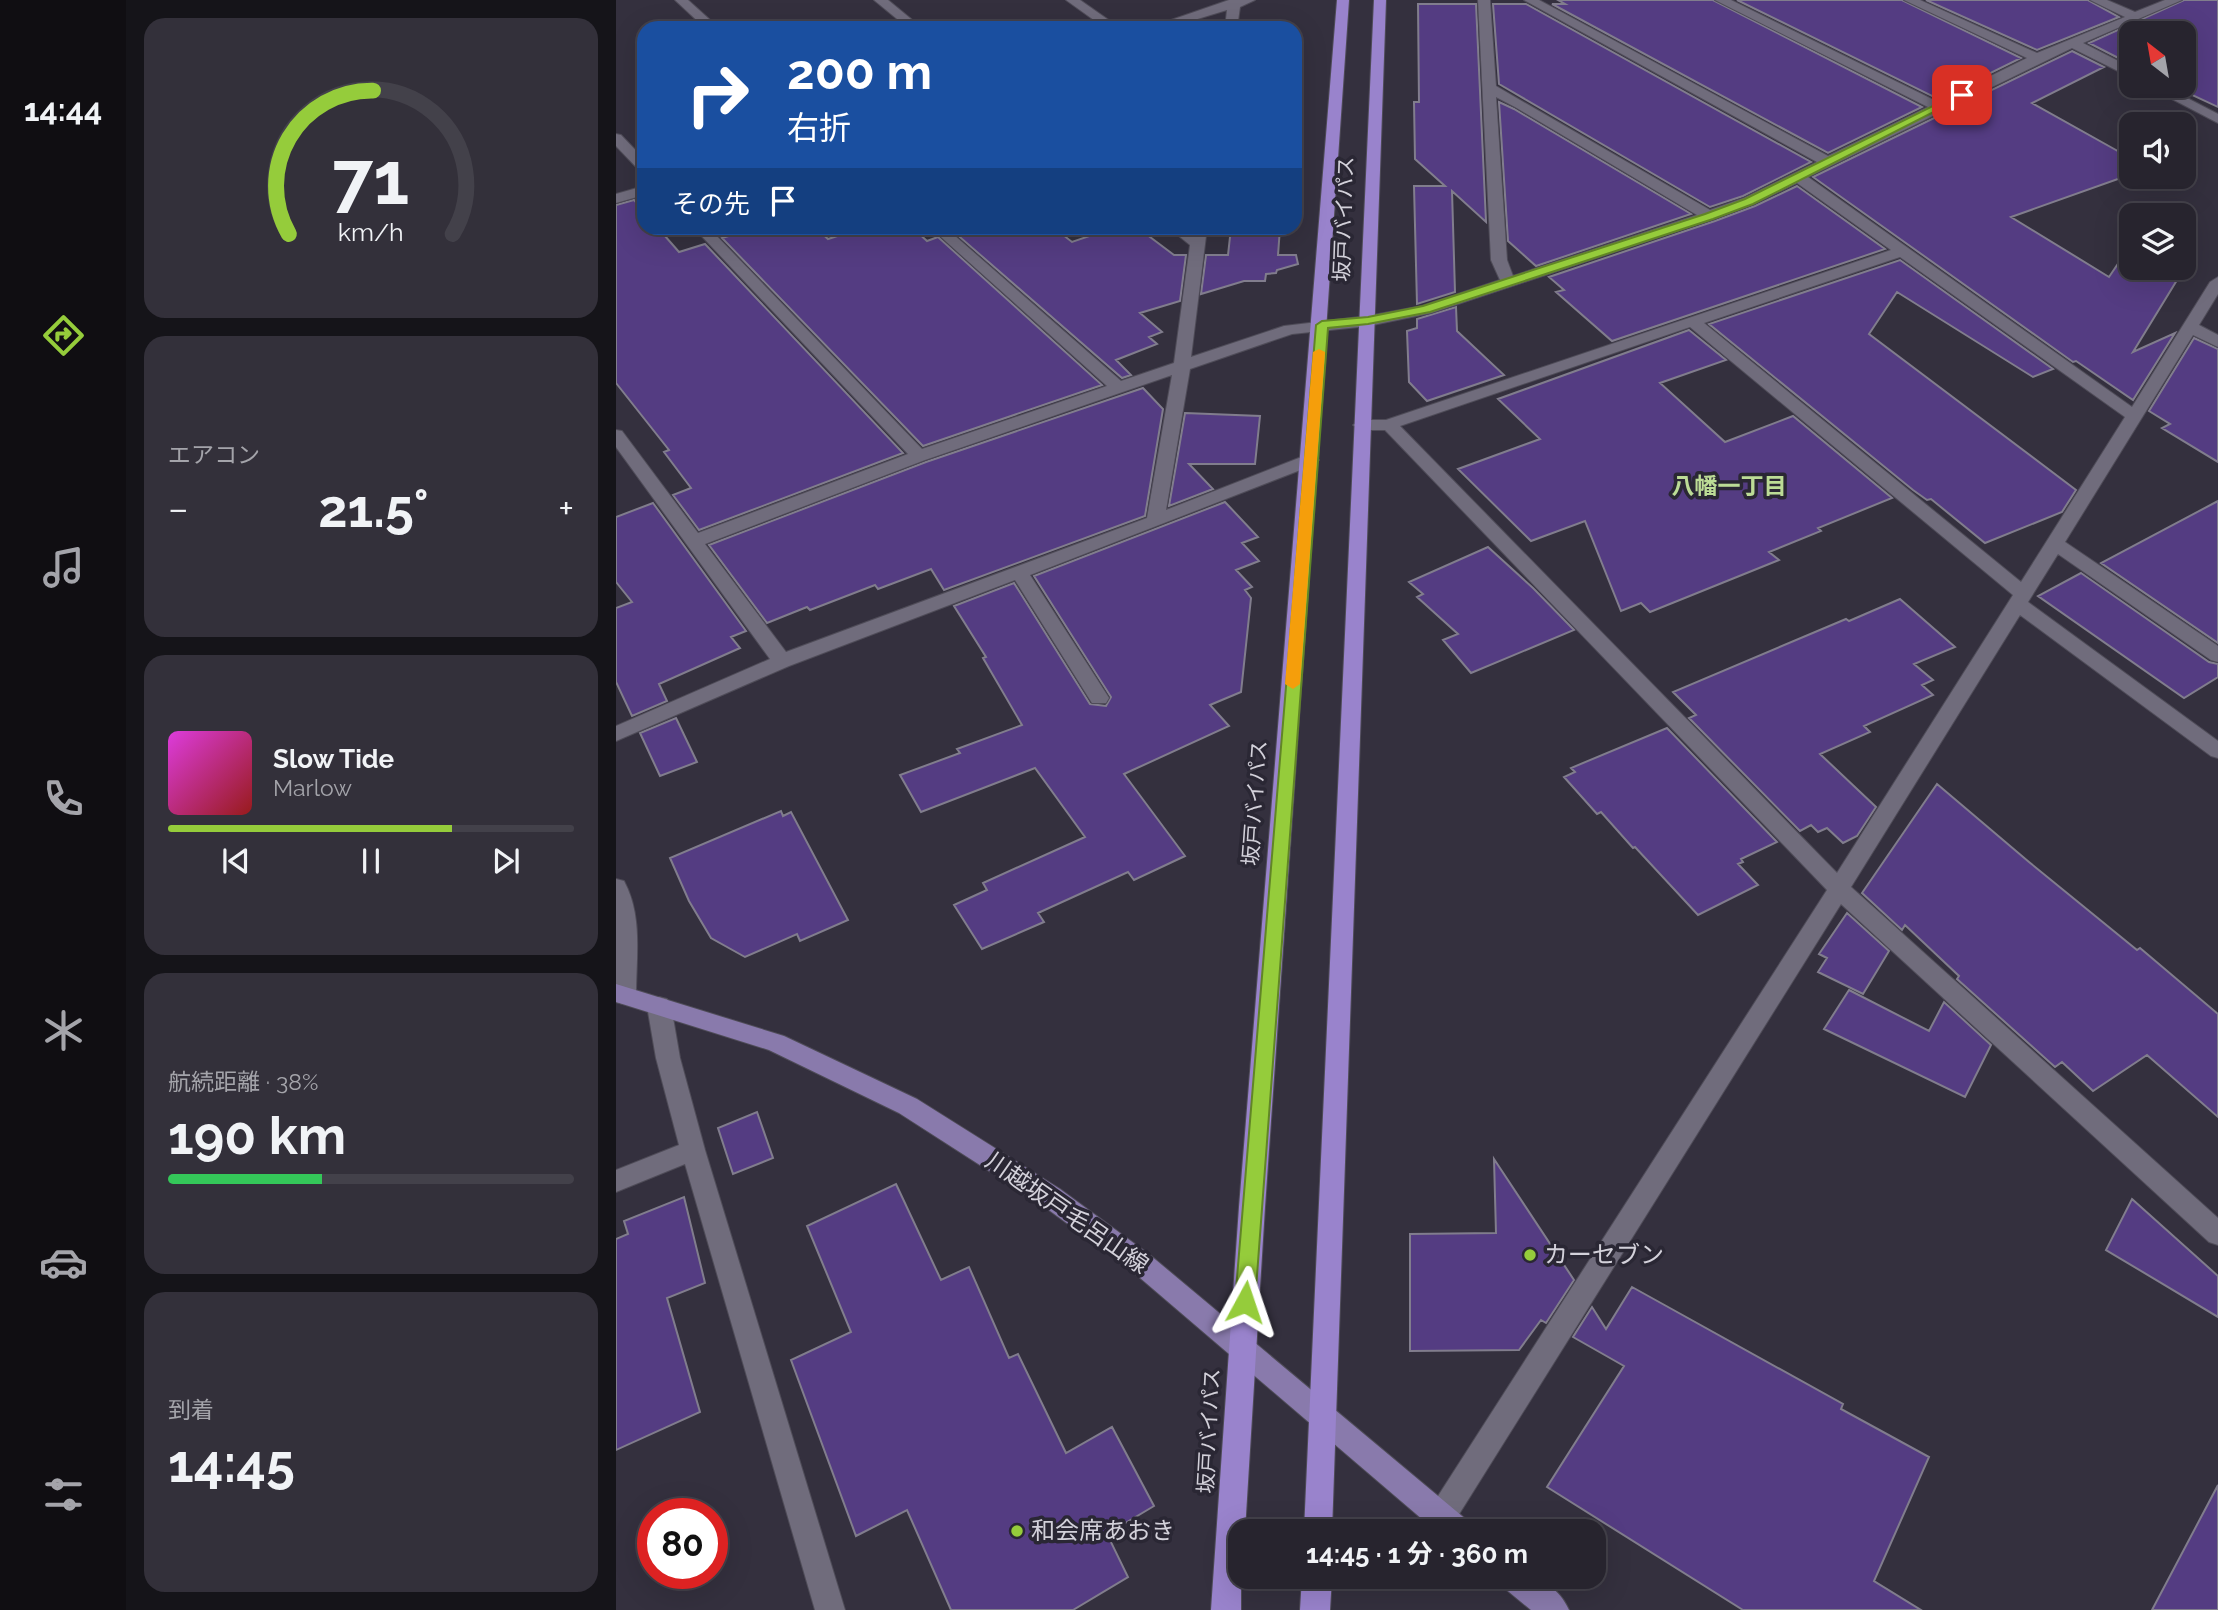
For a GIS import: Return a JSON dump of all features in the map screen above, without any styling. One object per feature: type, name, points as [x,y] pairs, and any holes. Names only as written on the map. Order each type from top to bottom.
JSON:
[{"type":"highway","name":"坂戸バイパス","points":[[1226,1610],[1242,1348],[1322,325],[1343,0]]},
{"type":"highway","name":"坂戸バイパス","points":[[1319,1519],[1380,0]]},
{"type":"highway","points":[[1315,1610],[1316,1589]]},
{"type":"main road","name":"川越坂戸毛呂山線","points":[[620,994],[776,1043],[908,1106],[1051,1198],[1141,1262],[1444,1519]]},
{"type":"main road","points":[[1529,1589],[1554,1610]]},
{"type":"street","points":[[681,0],[705,21]]},
{"type":"street","points":[[880,0],[907,21]]},
{"type":"street","points":[[1072,0],[1104,21]]},
{"type":"street","points":[[1176,21],[1249,0]]},
{"type":"street","points":[[1484,0],[1499,260],[1509,284]]},
{"type":"street","points":[[1530,0],[1828,162]]},
{"type":"street","points":[[1721,0],[1938,107]]},
{"type":"street","points":[[1910,0],[2037,58]]},
{"type":"street","points":[[2096,0],[2133,16]]},
{"type":"street","points":[[695,541],[919,456],[1290,329],[1368,321],[1425,310],[1709,216],[1749,201],[2071,42],[2176,0]]},
{"type":"street","points":[[1232,21],[1235,2]]},
{"type":"street","points":[[2071,42],[2119,67]]},
{"type":"street","points":[[1491,89],[1709,216]]},
{"type":"street","points":[[2177,98],[2218,119]]},
{"type":"street","points":[[616,138],[637,160]]},
{"type":"street","points":[[1797,176],[2134,416]]},
{"type":"street","points":[[616,199],[637,192]]},
{"type":"street","points":[[708,235],[919,456]]},
{"type":"street","points":[[946,235],[1118,387]]},
{"type":"street","points":[[1155,521],[1182,367],[1199,236]]},
{"type":"street","points":[[1361,425],[1390,425],[1399,419],[1902,251]]},
{"type":"street","points":[[1453,1519],[1839,889],[2218,282]]},
{"type":"street","points":[[1692,321],[2019,598],[2218,751]]},
{"type":"street","points":[[2191,327],[2218,342]]},
{"type":"street","points":[[1390,425],[1839,889],[2218,1234]]},
{"type":"street","points":[[616,435],[782,662]]},
{"type":"street","points":[[616,734],[782,662],[1310,460]]},
{"type":"street","points":[[2054,542],[2218,655]]},
{"type":"street","points":[[1019,572],[1099,698]]},
{"type":"street","points":[[616,887],[626,920],[620,994]]},
{"type":"street","points":[[659,1006],[668,1058],[693,1150],[830,1610]]},
{"type":"street","points":[[616,1181],[693,1150]]},
{"type":"building","points":[[1558,0],[1713,0],[1922,107],[1828,153],[1552,4],[1565,4]]},
{"type":"building","points":[[1737,0],[1902,0],[2021,58],[1938,99]]},
{"type":"building","points":[[1926,0],[2088,0],[2119,17],[2037,50]]},
{"type":"building","points":[[2184,0],[2218,0],[2218,107],[2196,97],[2196,21],[2138,21]]},
{"type":"building","points":[[1418,4],[1476,4],[1486,222],[1452,191],[1455,292],[1417,304],[1414,186],[1445,186],[1415,159],[1414,102],[1419,102]]},
{"type":"building","points":[[1493,4],[1526,4],[1811,162],[1743,196],[1710,207],[1499,84]]},
{"type":"building","points":[[2119,29],[2119,58],[2089,43]]},
{"type":"building","points":[[2072,51],[2104,67],[2032,103],[2119,152],[2119,179],[2011,217],[2109,277],[2119,262],[2119,280],[2177,280],[2133,352],[2175,333],[2133,400],[2076,361],[2073,362],[1813,177]]},
{"type":"building","points":[[1499,102],[1691,214],[1536,266],[1508,241]]},
{"type":"building","points":[[1797,186],[1885,249],[1612,341],[1556,292],[1564,290],[1549,277],[1715,221]]},
{"type":"building","points":[[634,200],[637,203],[637,235],[664,235],[679,252],[705,244],[903,453],[699,530],[673,495],[691,488],[664,452],[669,450],[616,383],[616,205]]},
{"type":"building","points":[[732,235],[824,235],[828,239],[840,235],[921,235],[927,241],[938,237],[1102,385],[923,446],[722,238]]},
{"type":"building","points":[[957,235],[1063,235],[1072,242],[1092,235],[1147,235],[1174,255],[1186,255],[1180,301],[1140,313],[1162,332],[1149,337],[1157,344],[1116,360],[1131,375],[1122,378]]},
{"type":"building","points":[[1230,235],[1279,235],[1278,255],[1296,255],[1298,264],[1266,274],[1265,281],[1244,281],[1201,294],[1206,255],[1228,255]]},
{"type":"building","points":[[1900,260],[2053,369],[2033,377],[1897,292],[1869,334],[2076,490],[2062,512],[1985,543],[1931,499],[1927,500],[1913,490],[1709,324]]},
{"type":"building","points":[[1456,307],[1457,331],[1504,375],[1427,401],[1409,382],[1407,331],[1417,328],[1417,319]]},
{"type":"building","points":[[1689,330],[1726,360],[1660,383],[1725,442],[1793,416],[1892,498],[1818,528],[1821,531],[1769,552],[1779,560],[1650,612],[1641,603],[1621,611],[1585,521],[1531,541],[1458,469],[1540,439],[1498,399]]},
{"type":"building","points":[[2194,338],[2218,349],[2218,462],[2162,428],[2170,424],[2149,411]]},
{"type":"building","points":[[1143,388],[1163,409],[1145,516],[944,590],[931,569],[878,589],[875,585],[810,610],[807,607],[767,623],[709,545],[926,462]]},
{"type":"building","points":[[1185,413],[1260,416],[1255,464],[1189,464],[1213,489],[1169,506]]},
{"type":"building","points":[[2218,501],[2218,643],[2101,563]]},
{"type":"building","points":[[1225,502],[1258,537],[1242,543],[1259,561],[1236,570],[1252,587],[1245,590],[1251,598],[1241,692],[1210,705],[1229,726],[1124,774],[1185,856],[1134,880],[1128,872],[1038,913],[1044,922],[982,949],[954,905],[987,890],[983,883],[1085,837],[1035,768],[921,812],[900,775],[960,753],[957,749],[1022,725],[983,658],[986,657],[954,606],[1014,583],[1090,704],[1106,706],[1111,697],[1034,576]]},
{"type":"building","points":[[653,503],[746,631],[731,637],[740,648],[659,684],[667,701],[632,716],[616,682],[616,608],[632,602],[616,582],[616,517]]},
{"type":"building","points":[[1488,547],[1574,630],[1471,673],[1443,640],[1458,634],[1417,597],[1423,594],[1409,582]]},
{"type":"building","points":[[2081,573],[2209,662],[2218,664],[2218,677],[2184,698],[2038,596]]},
{"type":"building","points":[[1900,599],[1955,647],[1914,664],[1933,680],[1922,685],[1933,695],[1864,726],[1870,732],[1820,754],[1876,807],[1857,836],[1843,843],[1827,828],[1818,832],[1811,825],[1800,831],[1689,718],[1696,715],[1673,692]]},
{"type":"building","points":[[676,718],[697,762],[660,776],[640,733]]},
{"type":"building","points":[[1667,728],[1777,842],[1741,859],[1743,862],[1738,864],[1758,885],[1698,915],[1635,847],[1633,848],[1601,812],[1597,814],[1564,777],[1575,772],[1571,768]]},
{"type":"building","points":[[1937,784],[2218,1014],[2218,1117],[2147,1055],[2093,1091],[2062,1062],[2055,1067],[1957,979],[1959,976],[1905,925],[1902,930],[1862,893]]},
{"type":"building","points":[[781,811],[783,816],[791,812],[848,920],[800,941],[797,934],[745,957],[711,938],[689,901],[670,858]]},
{"type":"building","points":[[1847,913],[1889,951],[1863,994],[1818,972],[1827,958],[1819,954]]},
{"type":"building","points":[[1849,990],[1929,1031],[1944,1002],[1991,1045],[1965,1097],[1824,1029]]},
{"type":"building","points":[[757,1112],[773,1158],[733,1174],[718,1128]]},
{"type":"building","points":[[1494,1159],[1574,1280],[1546,1323],[1541,1320],[1519,1350],[1410,1351],[1410,1234],[1496,1233]]},
{"type":"building","points":[[896,1184],[941,1280],[969,1267],[1009,1358],[1018,1354],[1066,1453],[1112,1427],[1154,1506],[1107,1534],[1128,1577],[1073,1610],[951,1610],[907,1510],[856,1536],[791,1360],[851,1332],[807,1226]]},
{"type":"building","points":[[684,1197],[705,1283],[667,1298],[700,1412],[616,1450],[616,1239],[628,1234],[624,1221]]},
{"type":"building","points":[[2132,1199],[2218,1276],[2218,1317],[2106,1250]]},
{"type":"building","points":[[1632,1287],[1843,1404],[1841,1409],[1929,1457],[1874,1581],[1921,1610],[1743,1610],[1606,1524],[1606,1519],[1598,1519],[1547,1487],[1624,1366],[1573,1337],[1592,1307],[1606,1329]]},
{"type":"building","points":[[2218,1485],[2218,1610],[2152,1610]]},
{"type":"slow traffic","points":[[1293,684],[1319,352]]},
{"type":"place","name":"カーセブン","points":[[1530,1255]]},
{"type":"place","name":"和会席あおき","points":[[1017,1531]]},
{"type":"district","name":"八幡一丁目","points":[[1729,486]]},
{"type":"route","points":[[1245,1302],[1322,325],[1368,321],[1425,310],[1581,261],[1709,216],[1749,201],[1962,95]]}]
